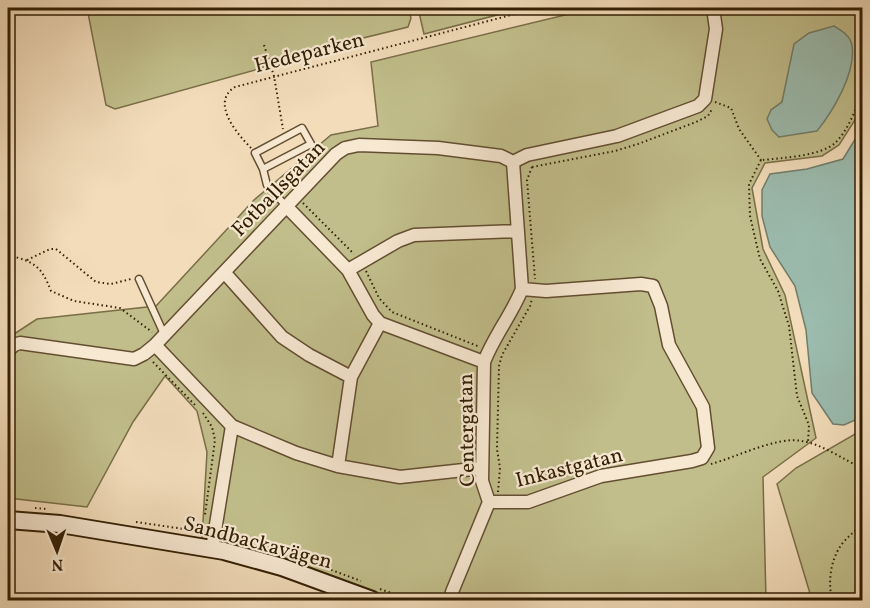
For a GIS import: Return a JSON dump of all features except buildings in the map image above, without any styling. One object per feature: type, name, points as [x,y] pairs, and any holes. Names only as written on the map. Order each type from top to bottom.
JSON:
[{"type":"street","points":[[528,289],[518,231],[513,162],[525,156],[617,136],[698,106],[705,99],[716,29],[713,8]]},
{"type":"street","name":"Fotballsgatan","points":[[144,354],[155,345],[162,330],[224,272],[336,154],[345,148],[359,145],[438,148],[501,156],[513,162]]},
{"type":"street","points":[[287,207],[348,270],[373,315],[380,323],[486,356]]},
{"type":"street","points":[[348,270],[398,241],[414,235],[518,231]]},
{"type":"street","points":[[224,272],[282,337],[309,355],[351,377]]},
{"type":"street","name":"Inkastgatan","points":[[493,502],[528,502],[601,476],[692,461],[702,458],[708,448],[703,407],[669,345],[658,294],[653,286],[641,284],[546,291],[528,289]]},
{"type":"street","name":"Centergatan","points":[[449,598],[493,502],[482,481],[486,356],[516,303],[528,289]]},
{"type":"street","points":[[338,466],[351,377],[380,323]]},
{"type":"street","points":[[8,351],[14,345],[20,344],[126,359],[134,359],[144,354]]},
{"type":"street","points":[[155,345],[232,426],[296,453],[338,466],[400,477],[482,468]]},
{"type":"street","points":[[212,549],[232,426]]},
{"type":"street","name":"Sandbackavägen","points":[[8,520],[44,522],[212,549],[282,567],[372,600]]},
{"type":"lane","points":[[263,169],[311,144],[302,128],[255,153],[263,169],[267,185],[287,207]]},
{"type":"lane","points":[[138,279],[162,330]]},
{"type":"path","name":"Hedeparken","points":[[255,153],[233,126],[225,109],[224,98],[228,91],[235,87],[538,8]]},
{"type":"path","points":[[264,45],[274,76],[284,138]]},
{"type":"path","points":[[761,160],[817,152],[834,144],[855,114],[862,90]]},
{"type":"path","points":[[714,102],[731,108],[739,129],[761,160]]},
{"type":"path","points":[[493,502],[500,468],[497,449],[497,379],[502,356],[530,306],[528,289],[535,279],[527,180],[532,167],[525,156]]},
{"type":"path","points":[[761,160],[749,184],[750,216],[760,259],[778,291],[789,326],[797,396],[809,425],[808,442]]},
{"type":"path","points":[[296,196],[361,263],[379,298],[392,312],[486,356],[502,356]]},
{"type":"path","points":[[27,260],[50,249],[57,249],[96,282],[111,284],[138,279]]},
{"type":"path","points":[[8,255],[27,260],[44,273],[51,291],[74,301],[120,308],[152,332],[162,330]]},
{"type":"path","points":[[144,354],[204,414],[212,427],[215,440],[205,519]]},
{"type":"path","points":[[708,465],[781,441],[794,440],[808,442],[862,468]]},
{"type":"path","points":[[832,600],[829,587],[831,568],[841,545],[862,523]]},
{"type":"shaded area","points":[[87,8],[408,8],[411,18],[408,27],[281,58],[259,69],[115,109],[106,105]]},
{"type":"shaded area","points":[[418,8],[524,8],[424,34]]},
{"type":"shaded area","points":[[594,8],[862,8],[862,109],[839,145],[822,156],[765,163],[752,188],[763,249],[785,295],[816,438],[763,477],[766,600],[372,600],[202,539],[207,452],[197,411],[165,376],[133,422],[87,507],[8,498],[8,338],[37,319],[156,306],[254,200],[331,135],[378,126],[371,62]],"holes":[[[787,86],[779,137],[771,110],[782,102]]]},
{"type":"shaded area","points":[[834,26],[848,37],[852,46],[850,68],[842,91],[817,131],[779,137],[772,130],[767,119],[771,110],[782,102],[794,44],[809,33]]},
{"type":"shaded area","points":[[862,128],[862,417],[844,425],[833,424],[812,393],[806,330],[795,286],[770,247],[762,216],[762,190],[770,174],[807,169],[843,159]]},
{"type":"shaded area","points":[[862,430],[862,600],[812,600],[777,484],[796,468]]}]
